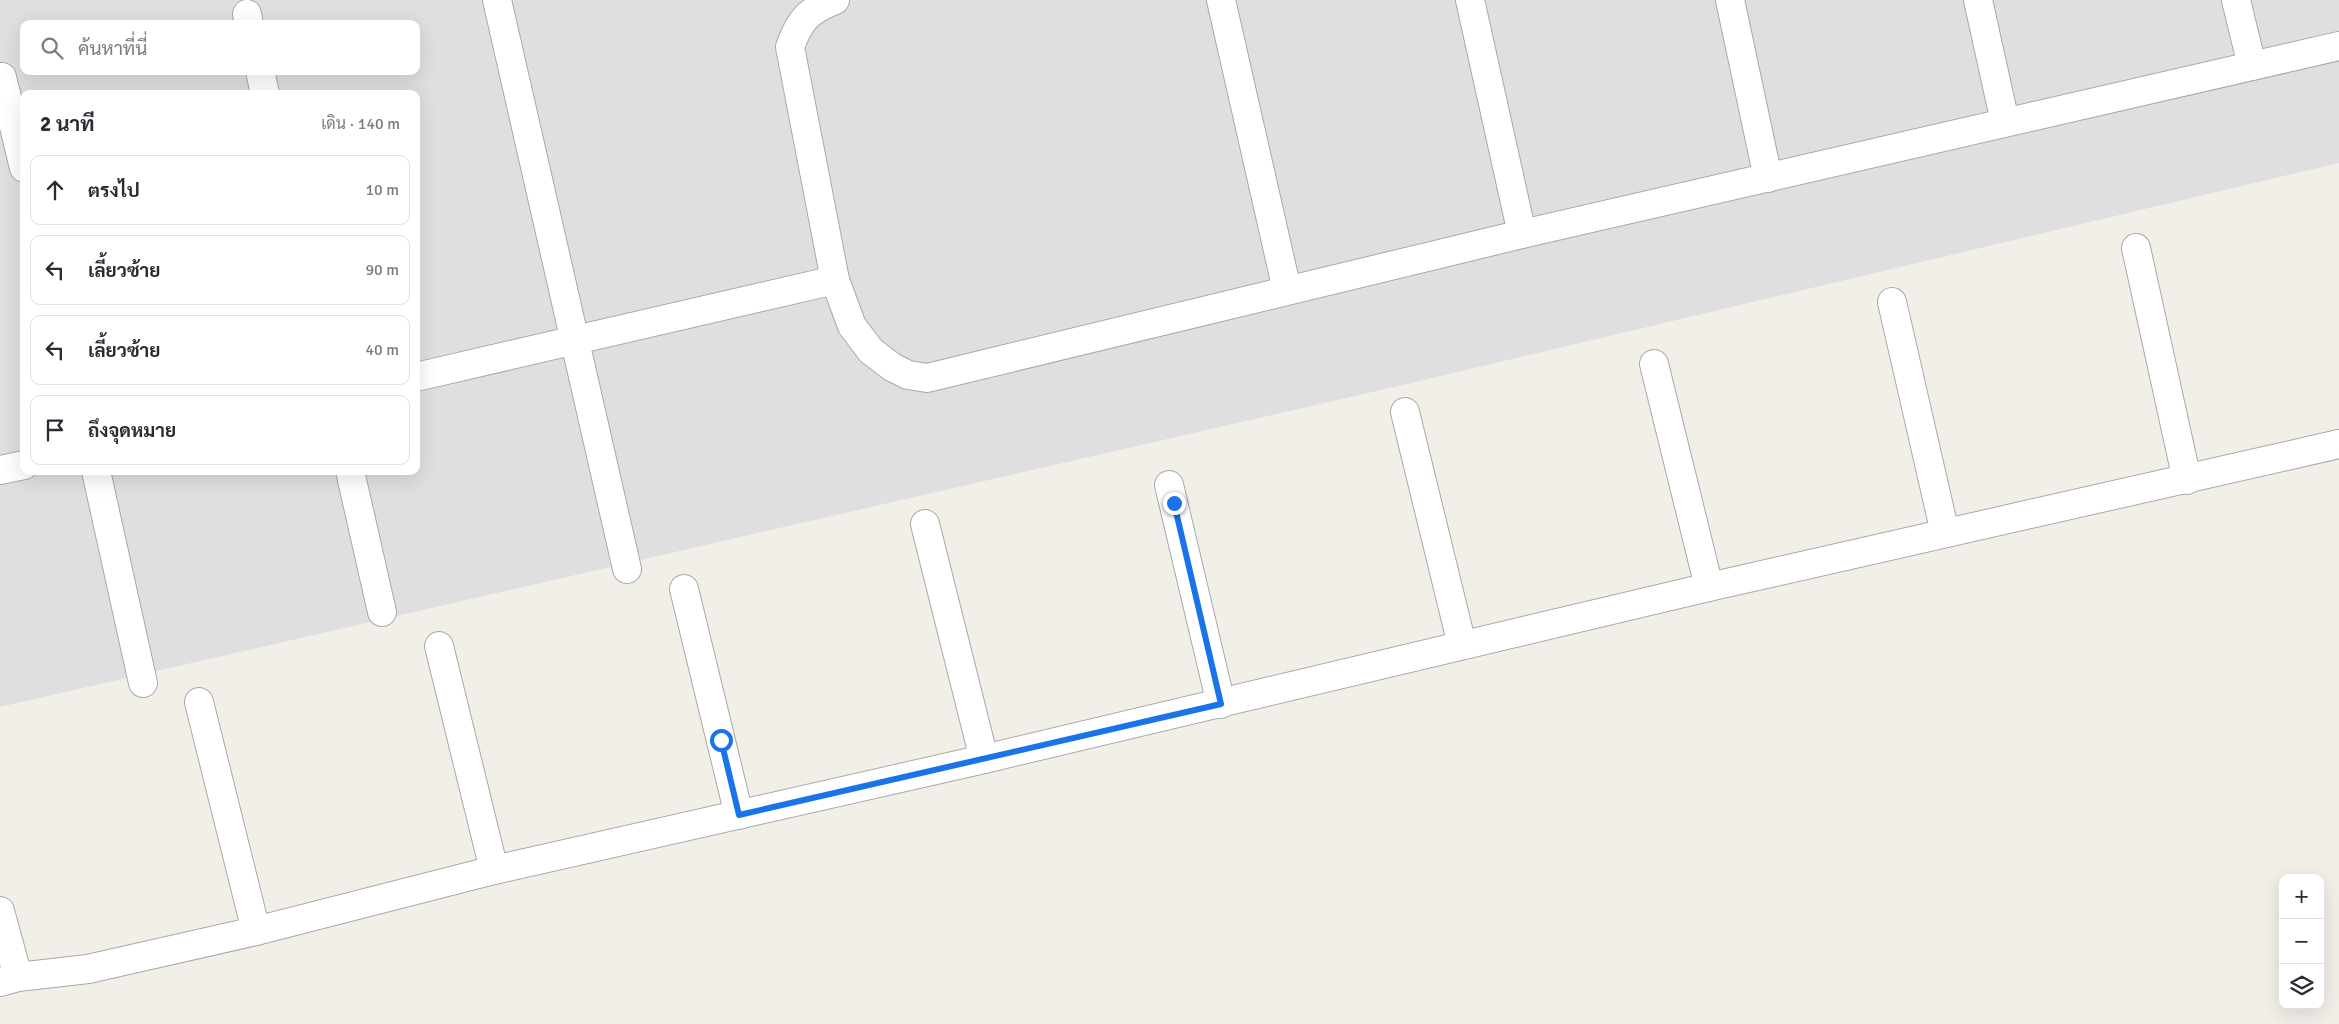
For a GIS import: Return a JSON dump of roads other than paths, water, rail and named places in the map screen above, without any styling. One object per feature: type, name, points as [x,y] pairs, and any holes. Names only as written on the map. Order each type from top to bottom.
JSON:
[{"type":"street","points":[[497,0],[627,569]]},
{"type":"street","points":[[835,0],[815,8],[798,26],[790,47],[835,280],[852,326],[871,351],[892,367],[908,375],[927,378],[1522,234],[2339,46]]},
{"type":"street","points":[[1221,0],[1287,290]]},
{"type":"street","points":[[1470,0],[1522,234]]},
{"type":"street","points":[[1730,0],[1768,178]]},
{"type":"street","points":[[1978,0],[2006,122]]},
{"type":"street","points":[[2236,0],[2252,66]]},
{"type":"street","points":[[261,75],[264,90]]},
{"type":"street","points":[[2,77],[20,151]]},
{"type":"street","points":[[2136,248],[2187,480]]},
{"type":"street","points":[[420,376],[575,342],[835,280]]},
{"type":"street","points":[[1892,302],[1945,533]]},
{"type":"street","points":[[1654,364],[1709,587]]},
{"type":"street","points":[[1405,412],[1462,645]]},
{"type":"street","points":[[0,911],[9,979],[88,969],[256,931],[494,870],[1221,704],[1709,587],[2339,444]]},
{"type":"street","points":[[0,470],[20,465]]},
{"type":"street","points":[[97,475],[143,683]]},
{"type":"street","points":[[351,475],[382,612]]},
{"type":"street","points":[[1169,485],[1221,704]]},
{"type":"street","points":[[925,524],[984,759]]},
{"type":"street","points":[[684,589],[739,815]]},
{"type":"street","points":[[439,646],[494,870]]},
{"type":"street","points":[[199,702],[256,931]]}]
